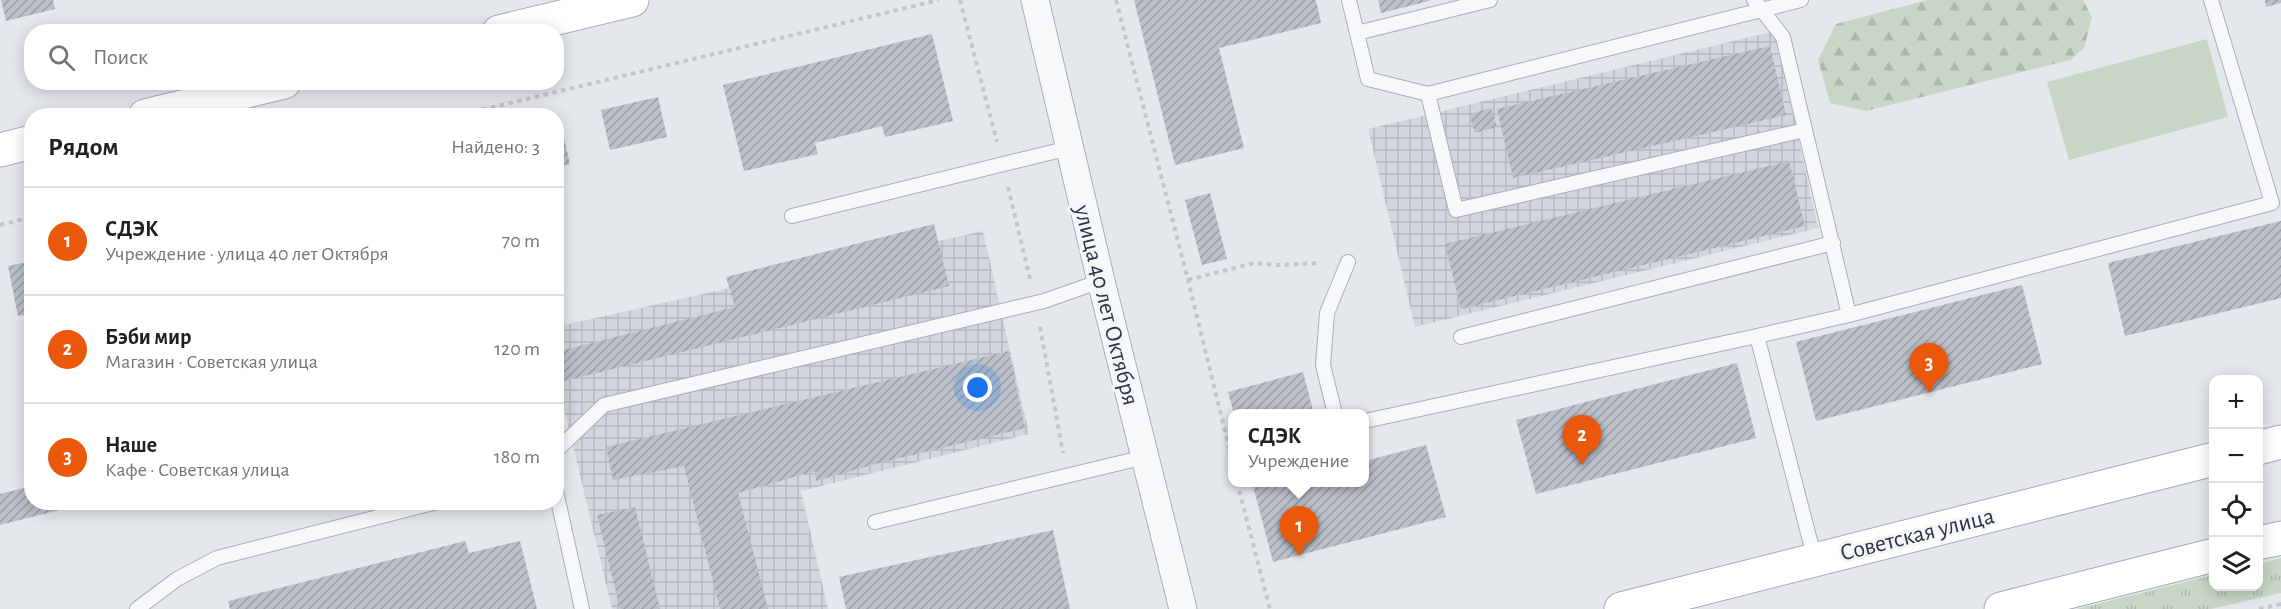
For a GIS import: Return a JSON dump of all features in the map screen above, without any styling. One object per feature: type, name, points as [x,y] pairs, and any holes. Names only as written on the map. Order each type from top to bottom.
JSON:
[{"type":"main road","points":[[532,24],[632,0]]},
{"type":"main road","points":[[178,108],[251,90]]},
{"type":"main road","points":[[0,150],[24,144]]},
{"type":"main road","points":[[2263,447],[2281,442]]},
{"type":"main road","name":"Советская улица","points":[[1621,609],[2209,460]]},
{"type":"main road","points":[[2263,542],[2281,538]]},
{"type":"main road","points":[[2001,609],[2209,556]]},
{"type":"street","name":"улица 40 лет Октября","points":[[1035,0],[1101,281],[1183,609]]},
{"type":"lane","points":[[1349,0],[1368,79],[1428,94],[1758,4],[1801,0]]},
{"type":"lane","points":[[1357,33],[1490,0]]},
{"type":"lane","points":[[1369,420],[1850,315],[2272,203],[2211,0]]},
{"type":"lane","points":[[1758,4],[1783,37],[1850,315]]},
{"type":"lane","points":[[1428,94],[1456,210],[1805,130]]},
{"type":"lane","points":[[792,216],[1069,148]]},
{"type":"lane","points":[[1461,337],[1833,243]]},
{"type":"lane","points":[[1334,409],[1323,365],[1327,313],[1348,262]]},
{"type":"lane","points":[[564,443],[604,405],[1035,303],[1101,281]]},
{"type":"lane","points":[[1757,336],[1815,560]]},
{"type":"lane","points":[[875,522],[1145,457]]},
{"type":"lane","points":[[137,609],[177,579],[217,558],[406,510]]},
{"type":"lane","points":[[560,510],[582,609]]},
{"type":"path","points":[[489,108],[939,0]]},
{"type":"path","points":[[960,0],[1003,165],[1035,303],[1067,475]]},
{"type":"path","points":[[1116,0],[1228,444]]},
{"type":"path","points":[[0,225],[24,219]]},
{"type":"path","points":[[1188,280],[1254,263],[1278,265],[1348,262]]},
{"type":"path","points":[[1239,487],[1270,609]]},
{"type":"path","points":[[2259,609],[2281,604]]},
{"type":"shaded area","points":[[1775,31],[1818,228],[1415,327],[1368,129]]},
{"type":"shaded area","points":[[983,231],[1029,434],[801,491],[828,609],[612,609],[564,408],[564,325]]},
{"type":"green space","points":[[1928,0],[2083,0],[2092,17],[2084,48],[2070,60],[1866,111],[1830,103],[1818,60],[1836,24]]},
{"type":"green space","points":[[2207,39],[2228,117],[2069,160],[2047,82]]},
{"type":"green space","points":[[2281,558],[2281,593],[2211,609],[2077,609],[2209,576],[2209,591],[2263,591],[2263,563]]},
{"type":"building","points":[[1,0],[53,0],[55,9],[6,21]]},
{"type":"building","points":[[1134,0],[1316,0],[1321,23],[1219,48],[1244,148],[1175,165]]},
{"type":"building","points":[[1378,0],[1429,0],[1429,1],[1381,13]]},
{"type":"building","points":[[2265,0],[2281,0],[2281,3],[2266,7]]},
{"type":"building","points":[[932,34],[953,121],[885,137],[882,126],[815,143],[818,154],[744,171],[723,85]]},
{"type":"building","points":[[1770,46],[1786,115],[1513,178],[1497,109]]},
{"type":"building","points":[[658,97],[667,137],[610,150],[601,110]]},
{"type":"building","points":[[1491,108],[1497,127],[1475,133],[1469,114]]},
{"type":"building","points":[[564,138],[570,164],[564,165]]},
{"type":"building","points":[[1789,161],[1805,226],[1461,309],[1445,244]]},
{"type":"building","points":[[1210,193],[1227,259],[1202,265],[1185,200]]},
{"type":"building","points":[[2281,221],[2281,298],[2125,336],[2108,263]]},
{"type":"building","points":[[934,224],[949,286],[564,381],[564,350],[735,307],[726,277]]},
{"type":"building","points":[[24,263],[24,315],[18,316],[8,266]]},
{"type":"building","points":[[2022,285],[2042,364],[1816,421],[1796,342]]},
{"type":"building","points":[[1009,351],[1025,428],[879,463],[816,481],[815,471],[738,493],[768,609],[720,609],[684,466],[613,480],[606,447]]},
{"type":"building","points":[[1737,363],[1756,438],[1536,494],[1516,420]]},
{"type":"building","points":[[1303,372],[1313,409],[1233,409],[1228,392]]},
{"type":"building","points":[[1426,445],[1446,517],[1273,562],[1253,487],[1369,487],[1369,460]]},
{"type":"building","points":[[24,488],[24,510],[59,510],[0,525],[0,494]]},
{"type":"building","points":[[635,507],[660,609],[620,609],[597,515]]},
{"type":"building","points":[[1053,530],[1070,609],[846,609],[839,577]]},
{"type":"building","points":[[465,541],[469,553],[520,541],[537,609],[230,609],[228,601]]},
{"type":"place","name":"Наше","points":[[1929,393]]},
{"type":"place","name":"Бэби мир","points":[[1582,465]]},
{"type":"place","name":"СДЭК","points":[[1299,556]]}]
